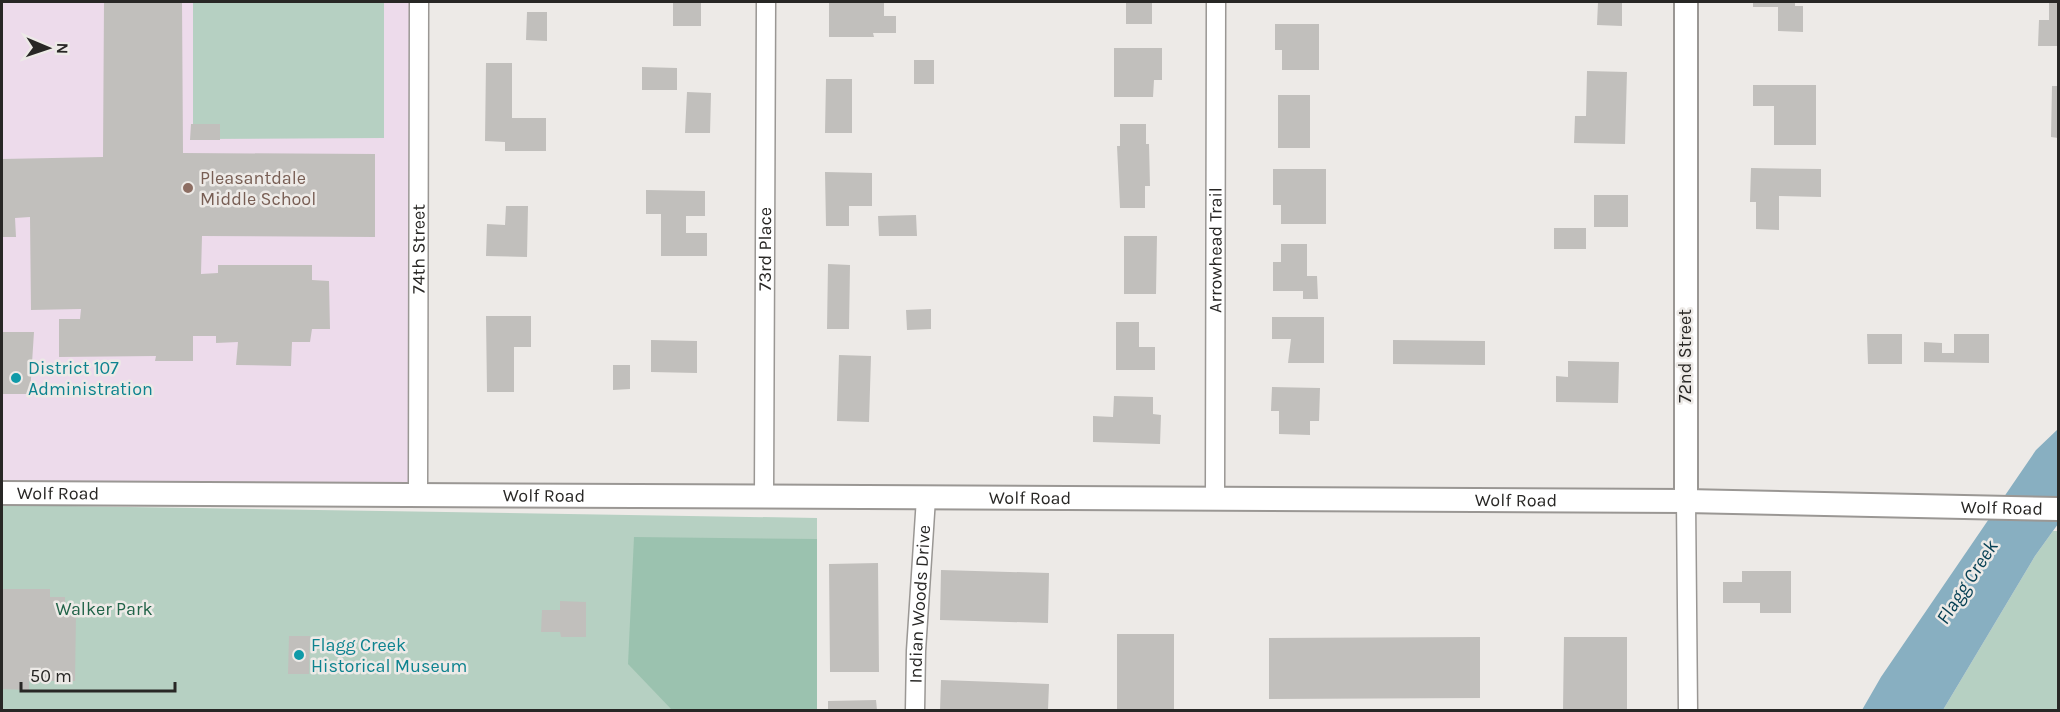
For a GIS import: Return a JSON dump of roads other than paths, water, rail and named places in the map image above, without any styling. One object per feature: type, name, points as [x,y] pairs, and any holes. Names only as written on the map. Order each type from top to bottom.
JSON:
[{"type":"street","name":"74th Street","points":[[418,495],[419,2]]},
{"type":"street","name":"73rd Place","points":[[764,497],[766,2]]},
{"type":"street","name":"Arrowhead Trail","points":[[1215,499],[1216,2]]},
{"type":"street","name":"72nd Street","points":[[1686,2],[1688,711]]},
{"type":"street","name":"Wolf Road","points":[[2,494],[1686,501],[2058,509]]},
{"type":"street","name":"Indian Woods Drive","points":[[915,711],[916,651],[926,498]]},
{"type":"water","name":"Flagg Creek","points":[[2058,429],[2058,524],[2035,556],[1943,710],[1862,710],[1881,677],[2036,450]]},
{"type":"place","name":"Pleasantdale Middle School","points":[[188,188]]},
{"type":"place","name":"District 107 Administration","points":[[16,378]]},
{"type":"place","name":"Flagg Creek Historical Museum","points":[[299,655]]},
{"type":"park label","name":"Walker Park","points":[[104,609]]}]
